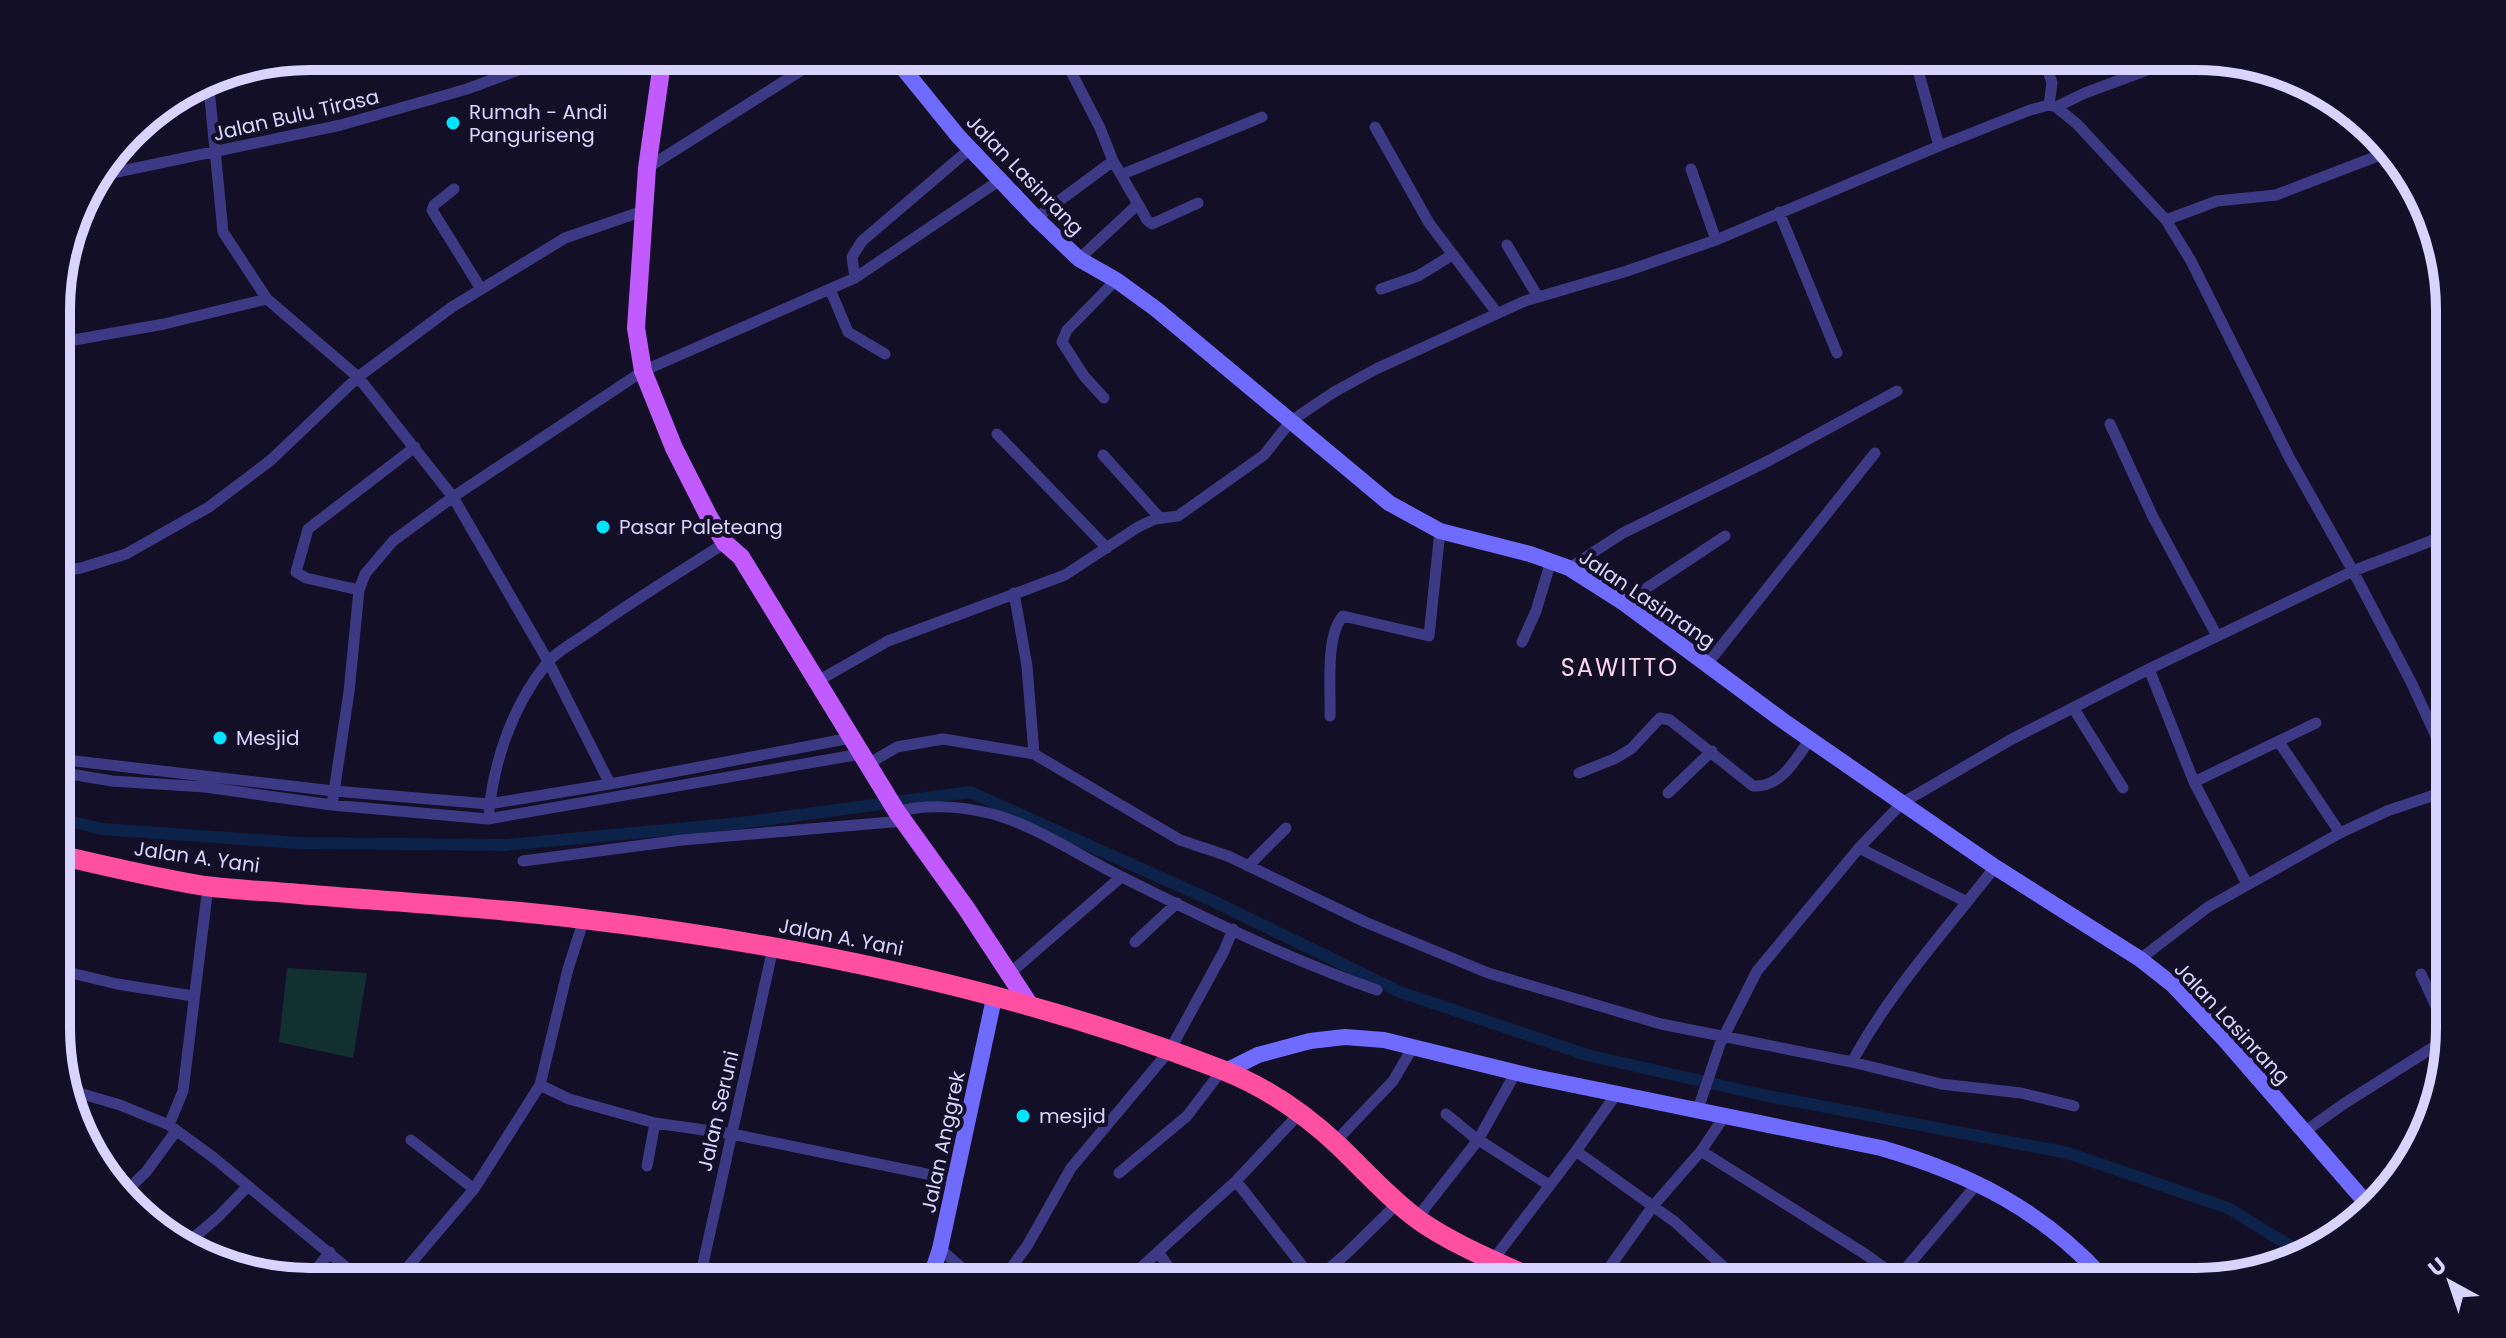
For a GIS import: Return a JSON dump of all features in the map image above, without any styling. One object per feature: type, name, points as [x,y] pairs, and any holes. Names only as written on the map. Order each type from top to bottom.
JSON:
[{"type":"highway","name":"Jalan A. Yani","points":[[70,858],[145,876],[208,886],[584,919],[860,963],[995,994],[1104,1026],[1224,1070],[1267,1091],[1335,1142],[1417,1218],[1443,1235],[1509,1267]]},
{"type":"main road","points":[[661,71],[647,168],[635,320],[643,371],[674,448],[725,543],[741,557],[898,814],[1029,1004]]},
{"type":"street","points":[[1918,70],[1939,146]]},
{"type":"street","points":[[2048,70],[2052,83],[2052,106]]},
{"type":"street","points":[[816,682],[888,641],[1072,572],[1138,527],[1160,518],[1178,516],[1264,455],[1291,421],[1334,392],[1497,313],[1716,240],[2030,110],[2052,106],[2147,70]]},
{"type":"street","name":"Jalan Bulu Tirasa","points":[[112,173],[216,153],[377,115],[467,89],[511,71]]},
{"type":"street","points":[[647,168],[801,71]]},
{"type":"street","name":"Jalan Lasinrang","points":[[904,71],[932,106],[1000,180],[1079,259],[1116,280],[1156,309],[1389,503],[1440,531],[1569,568],[1624,603],[1810,739],[1995,867],[2140,959],[2195,1007],[2363,1200]]},
{"type":"street","points":[[1070,71],[1113,161],[1147,220],[1152,224],[1198,203]]},
{"type":"street","points":[[210,92],[223,232],[267,299],[358,377],[453,497],[548,661],[610,784]]},
{"type":"street","points":[[2052,106],[2077,124],[2166,220],[2191,261],[2283,447],[2353,571],[2436,736]]},
{"type":"street","points":[[1123,174],[1262,117]]},
{"type":"street","points":[[1375,127],[1429,223],[1497,313]]},
{"type":"street","points":[[855,278],[852,257],[862,241],[971,148]]},
{"type":"street","points":[[2166,220],[2217,201],[2276,195],[2379,155]]},
{"type":"street","points":[[1036,218],[1113,161]]},
{"type":"street","points":[[1691,169],[1716,240]]},
{"type":"street","points":[[332,805],[349,692],[359,590],[365,574],[393,541],[453,497],[643,371],[855,278],[1000,180]]},
{"type":"street","points":[[454,189],[432,210],[481,289]]},
{"type":"street","points":[[1079,259],[1138,204]]},
{"type":"street","points":[[71,570],[126,554],[209,507],[271,460],[358,377],[481,289],[565,238],[643,211]]},
{"type":"street","points":[[1779,212],[1837,353]]},
{"type":"street","points":[[1507,245],[1538,297]]},
{"type":"street","points":[[1381,289],[1418,276],[1452,255]]},
{"type":"street","points":[[1104,398],[1084,376],[1062,342],[1067,330],[1116,280]]},
{"type":"street","points":[[830,289],[848,332],[885,354]]},
{"type":"street","points":[[71,341],[164,324],[267,299]]},
{"type":"street","points":[[1569,568],[1623,533],[1770,460],[1897,391]]},
{"type":"street","points":[[2110,424],[2153,517],[2217,636]]},
{"type":"street","points":[[997,434],[1107,548]]},
{"type":"street","points":[[359,590],[306,578],[296,572],[306,531],[415,447]]},
{"type":"street","points":[[1708,663],[1875,453]]},
{"type":"street","points":[[1103,455],[1160,518]]},
{"type":"street","points":[[1330,716],[1332,645],[1336,625],[1343,616],[1429,636],[1440,531]]},
{"type":"street","points":[[1624,603],[1725,536]]},
{"type":"street","points":[[1700,1104],[1721,1041],[1757,971],[1859,848],[1902,803],[2012,739],[2149,669],[2353,571],[2436,539]]},
{"type":"street","points":[[488,819],[495,772],[507,735],[519,707],[548,661],[725,543]]},
{"type":"street","points":[[1522,642],[1536,611],[1551,561]]},
{"type":"street","points":[[1014,593],[1027,666],[1034,754]]},
{"type":"street","points":[[2149,669],[2194,782],[2247,884]]},
{"type":"street","points":[[2074,709],[2123,788]]},
{"type":"street","points":[[1579,773],[1631,749],[1660,718],[1670,720],[1753,786],[1765,786],[1780,777],[1810,739]]},
{"type":"street","points":[[2194,782],[2316,723]]},
{"type":"street","points":[[70,774],[112,781],[205,787],[332,805],[488,819],[864,758],[897,747],[943,739],[1034,754],[1180,840],[1248,866],[1365,922],[1488,973],[1721,1041],[1852,1062],[1941,1084],[2021,1093],[2074,1106]]},
{"type":"street","points":[[2279,742],[2340,833]]},
{"type":"street","points":[[1668,793],[1712,751]]},
{"type":"street","points":[[70,760],[334,791],[489,804],[610,784],[864,758]]},
{"type":"street","points":[[251,794],[253,781]]},
{"type":"street","points":[[2140,959],[2208,907],[2247,884],[2340,833],[2387,811],[2436,794]]},
{"type":"street","points":[[523,861],[682,840],[782,833],[898,814],[911,808],[943,807],[990,813],[1233,929],[1377,990]]},
{"type":"street","points":[[1248,866],[1286,828]]},
{"type":"street","points":[[1859,848],[1967,902]]},
{"type":"street","points":[[1852,1062],[1901,982],[1995,867]]},
{"type":"street","points":[[1009,974],[1121,877]]},
{"type":"street","points":[[130,1187],[146,1172],[172,1128],[183,1091],[208,886]]},
{"type":"street","points":[[1135,942],[1177,903]]},
{"type":"street","points":[[407,1268],[474,1189],[540,1085],[568,969],[584,919]]},
{"type":"street","points":[[1011,1268],[1071,1168],[1170,1050],[1233,929]]},
{"type":"street","name":"Jalan Seruni","points":[[702,1268],[773,948]]},
{"type":"street","points":[[70,974],[193,996]]},
{"type":"street","points":[[2421,974],[2436,1008]]},
{"type":"street","name":"Jalan Anggrek","points":[[934,1268],[956,1180],[995,994]]},
{"type":"street","points":[[1119,1173],[1187,1116],[1224,1070],[1258,1055],[1310,1041],[1358,1037],[1617,1093],[1700,1104],[1726,1114],[1881,1148],[1933,1163],[1978,1183],[2054,1230],[2094,1267]]},
{"type":"street","points":[[2304,1132],[2435,1044]]},
{"type":"street","points":[[1335,1142],[1393,1081],[1413,1047]]},
{"type":"street","points":[[1417,1218],[1478,1140],[1516,1072]]},
{"type":"street","points":[[540,1085],[569,1099],[655,1123],[732,1134],[956,1180]]},
{"type":"street","points":[[79,1093],[120,1105],[172,1128],[348,1268]]},
{"type":"street","points":[[1486,1267],[1617,1093]]},
{"type":"street","points":[[1141,1268],[1236,1181],[1300,1113]]},
{"type":"street","points":[[1446,1114],[1478,1140],[1549,1185]]},
{"type":"street","points":[[1609,1267],[1653,1206],[1701,1151],[1726,1114]]},
{"type":"street","points":[[647,1166],[655,1123]]},
{"type":"street","points":[[411,1140],[474,1189]]},
{"type":"street","points":[[1576,1151],[1675,1222],[1724,1267]]},
{"type":"street","points":[[1701,1151],[1882,1267]]},
{"type":"street","points":[[1236,1181],[1303,1267]]},
{"type":"street","points":[[1909,1267],[1978,1183]]},
{"type":"street","points":[[194,1238],[248,1186]]},
{"type":"street","points":[[1330,1267],[1398,1203]]},
{"type":"street","points":[[940,1249],[961,1268]]},
{"type":"street","points":[[317,1268],[330,1252]]},
{"type":"street","points":[[1158,1252],[1169,1268]]},
{"type":"green space","points":[[287,968],[367,973],[353,1058],[279,1042]]},
{"type":"waterway","points":[[70,821],[102,829],[299,843],[506,845],[741,823],[970,792],[1213,901],[1400,992],[1587,1055],[1763,1095],[2068,1153],[2228,1208],[2292,1247]]},
{"type":"place","name":"Rumah - Andi Panguriseng","points":[[453,123]]},
{"type":"place","name":"Pasar Paleteang","points":[[603,527]]},
{"type":"place","name":"Mesjid","points":[[220,738]]},
{"type":"place","name":"mesjid","points":[[1023,1116]]},
{"type":"district","name":"SAWITTO","points":[[1620,667]]}]
